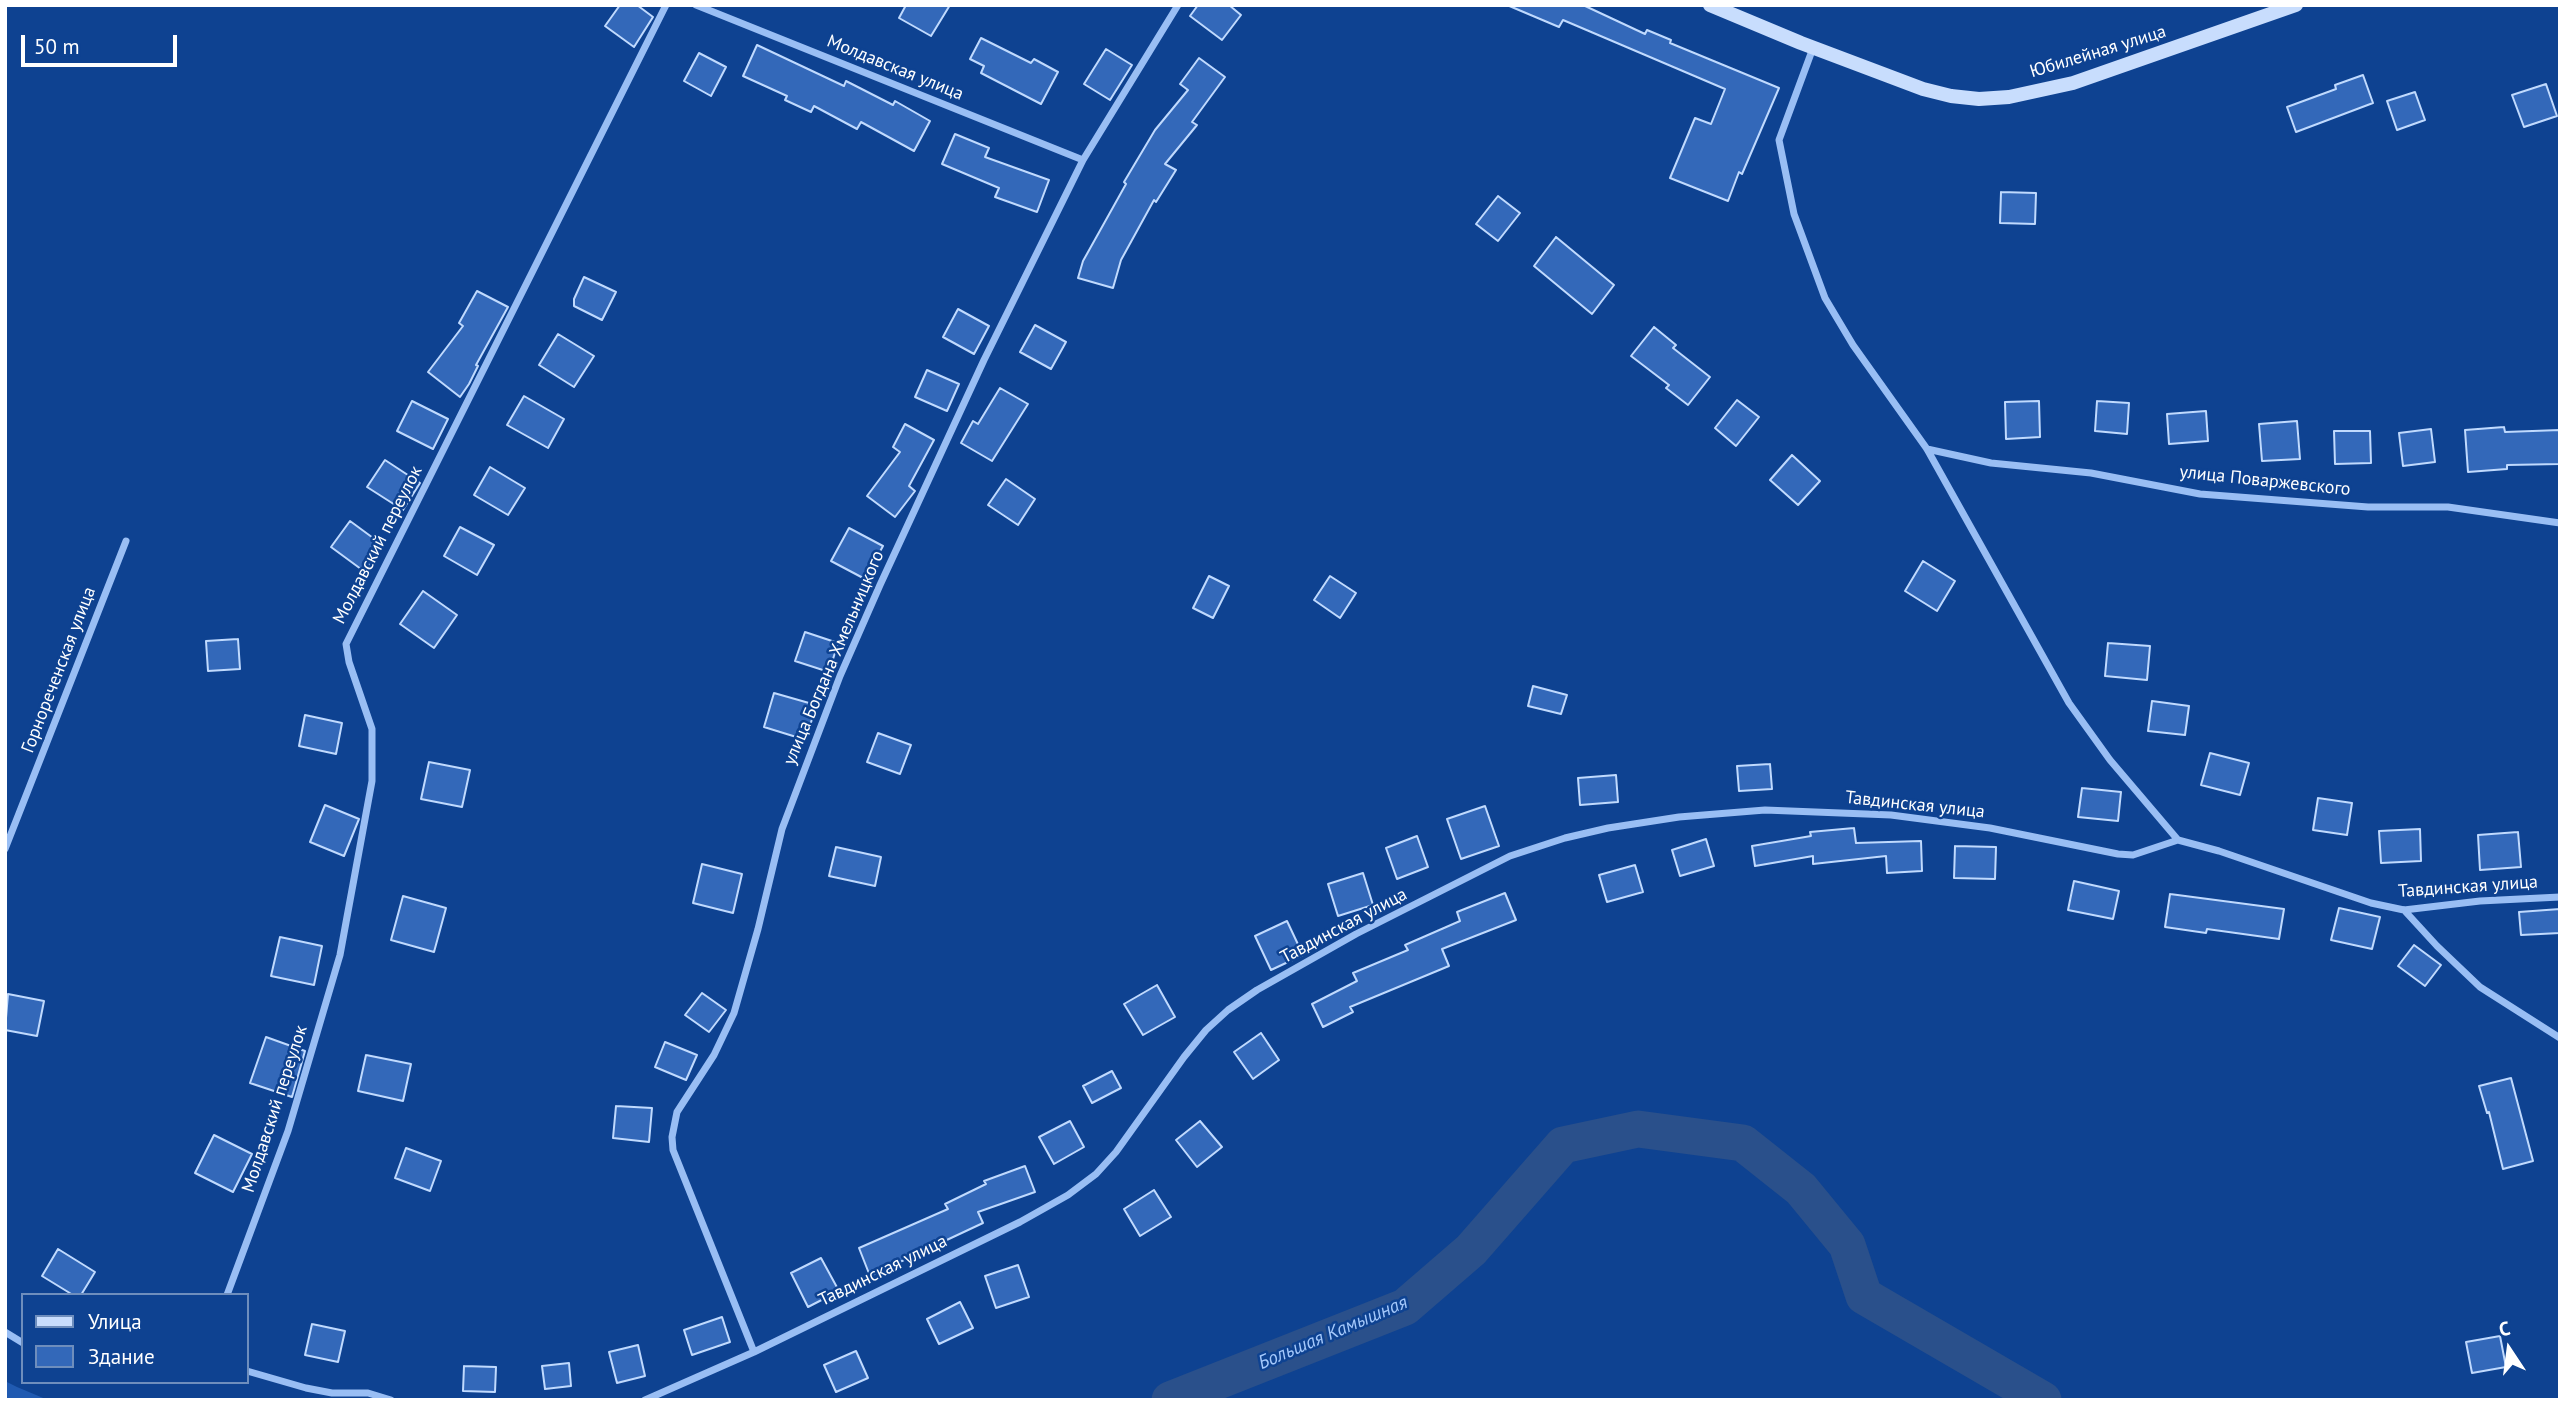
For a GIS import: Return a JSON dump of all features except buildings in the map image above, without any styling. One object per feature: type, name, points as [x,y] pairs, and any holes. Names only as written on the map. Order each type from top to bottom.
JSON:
[{"type":"street","name":"Молдавский переулок","points":[[228,1293],[288,1131],[340,955],[372,781],[372,730],[349,662],[346,644],[666,5]]},
{"type":"street","name":"Молдавская улица","points":[[696,5],[1083,160]]},
{"type":"street","name":"улица Богдана Хмельницкого","points":[[754,1352],[673,1150],[672,1137],[677,1112],[714,1055],[734,1013],[782,830],[839,676],[984,359],[1083,160],[1178,5]]},
{"type":"street","name":"Юбилейная улица","points":[[1710,5],[1923,89],[1979,99],[2009,97],[2073,83],[2296,5]]},
{"type":"street","points":[[1814,48],[1779,140],[1794,214],[1830,307],[1853,345],[1927,449],[2069,703],[2110,760],[2178,840]]},
{"type":"street","name":"улица Поваржевского","points":[[1927,449],[1991,463],[2091,473],[2200,494],[2368,507],[2448,508],[2560,523]]},
{"type":"street","name":"Горнореченская улица","points":[[5,849],[126,541]]},
{"type":"street","name":"Тавдинская улица","points":[[645,1400],[754,1352],[1020,1222],[1068,1195],[1096,1174],[1116,1152],[1184,1057],[1206,1030],[1228,1010],[1257,990],[1356,934],[1510,856],[1565,838],[1679,817],[1765,810],[1891,815],[1990,828],[2126,855],[2150,851],[2178,840],[2219,851],[2360,900],[2404,910],[2480,901],[2560,897]]},
{"type":"street","points":[[2404,910],[2480,987],[2560,1038]]},
{"type":"street","points":[[5,1332],[21,1342]]},
{"type":"street","points":[[248,1371],[306,1388],[332,1393],[368,1393],[391,1400]]},
{"type":"shaded area","points":[[5,1381],[17,1387],[48,1400],[5,1400]]},
{"type":"waterway","name":"Большая Камышная","points":[[1170,1400],[1405,1307],[1471,1250],[1563,1145],[1638,1129],[1743,1143],[1801,1189],[1847,1245],[1864,1296],[2043,1400]]}]
